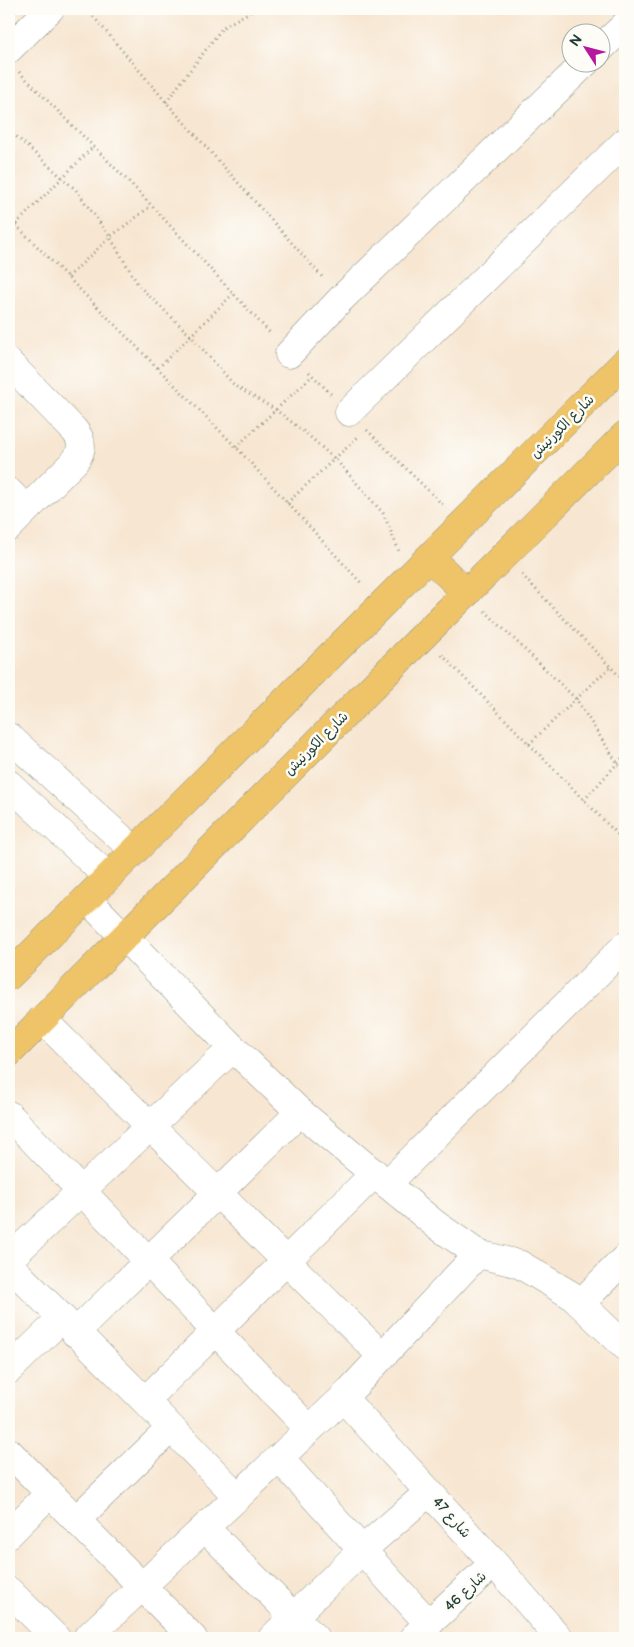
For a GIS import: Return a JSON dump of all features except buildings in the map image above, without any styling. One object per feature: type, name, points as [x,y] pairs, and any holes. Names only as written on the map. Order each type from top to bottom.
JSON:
[{"type":"main road","name":"شارع الكورنيش","points":[[9,976],[87,899],[107,876],[430,558],[625,362]]},
{"type":"main road","name":"شارع الكورنيش","points":[[9,1053],[625,435]]},
{"type":"main road","points":[[430,558],[467,592]]},
{"type":"street","points":[[12,59],[50,9]]},
{"type":"street","points":[[612,37],[625,23],[613,9]]},
{"type":"street","points":[[289,354],[341,299],[576,72]]},
{"type":"street","points":[[358,421],[625,142]]},
{"type":"street","points":[[9,363],[74,430],[79,436],[81,443],[81,450],[78,456],[15,510]]},
{"type":"street","points":[[9,737],[134,850]]},
{"type":"street","points":[[9,784],[107,876]]},
{"type":"street","points":[[87,899],[233,1048],[300,1112],[435,1224],[478,1254],[519,1264],[571,1295],[625,1346]]},
{"type":"street","points":[[145,1401],[286,1261],[381,1178],[625,946]]},
{"type":"street","points":[[42,1019],[382,1356]]},
{"type":"street","points":[[9,1259],[233,1048]]},
{"type":"street","points":[[9,1370],[148,1261],[300,1112]]},
{"type":"street","points":[[9,1115],[309,1429]]},
{"type":"street","points":[[87,1638],[343,1398],[478,1254]]},
{"type":"street","points":[[581,1303],[625,1258]]},
{"type":"street","points":[[9,1265],[237,1496]]},
{"type":"street","name":"شارع 47","points":[[343,1398],[494,1563],[559,1638]]},
{"type":"street","points":[[76,1520],[170,1428]]},
{"type":"street","points":[[9,1452],[193,1638]]},
{"type":"street","points":[[279,1458],[361,1551],[421,1631]]},
{"type":"street","points":[[272,1638],[361,1551],[429,1492]]},
{"type":"street","points":[[9,1534],[50,1493]]},
{"type":"street","points":[[205,1528],[315,1638]]},
{"type":"street","name":"شارع 46","points":[[421,1631],[494,1563]]},
{"type":"street","points":[[9,1591],[56,1638]]},
{"type":"path","points":[[87,9],[166,102],[341,299]]},
{"type":"path","points":[[166,102],[223,27],[255,9]]},
{"type":"path","points":[[12,59],[289,354],[463,525]]},
{"type":"path","points":[[9,130],[76,190],[110,237],[139,286],[191,336],[235,386],[276,410],[307,434],[334,459],[382,513],[411,576]]},
{"type":"path","points":[[16,224],[93,147]]},
{"type":"path","points":[[68,277],[110,237],[151,206]]},
{"type":"path","points":[[9,218],[236,447],[382,605]]},
{"type":"path","points":[[158,368],[233,294]]},
{"type":"path","points":[[236,447],[312,376]]},
{"type":"path","points":[[287,503],[334,459],[358,421]]},
{"type":"path","points":[[504,556],[625,682]]},
{"type":"path","points":[[467,592],[576,699],[625,775]]},
{"type":"path","points":[[423,636],[625,842]]},
{"type":"path","points":[[529,744],[610,667]]},
{"type":"path","points":[[584,800],[625,755]]}]
